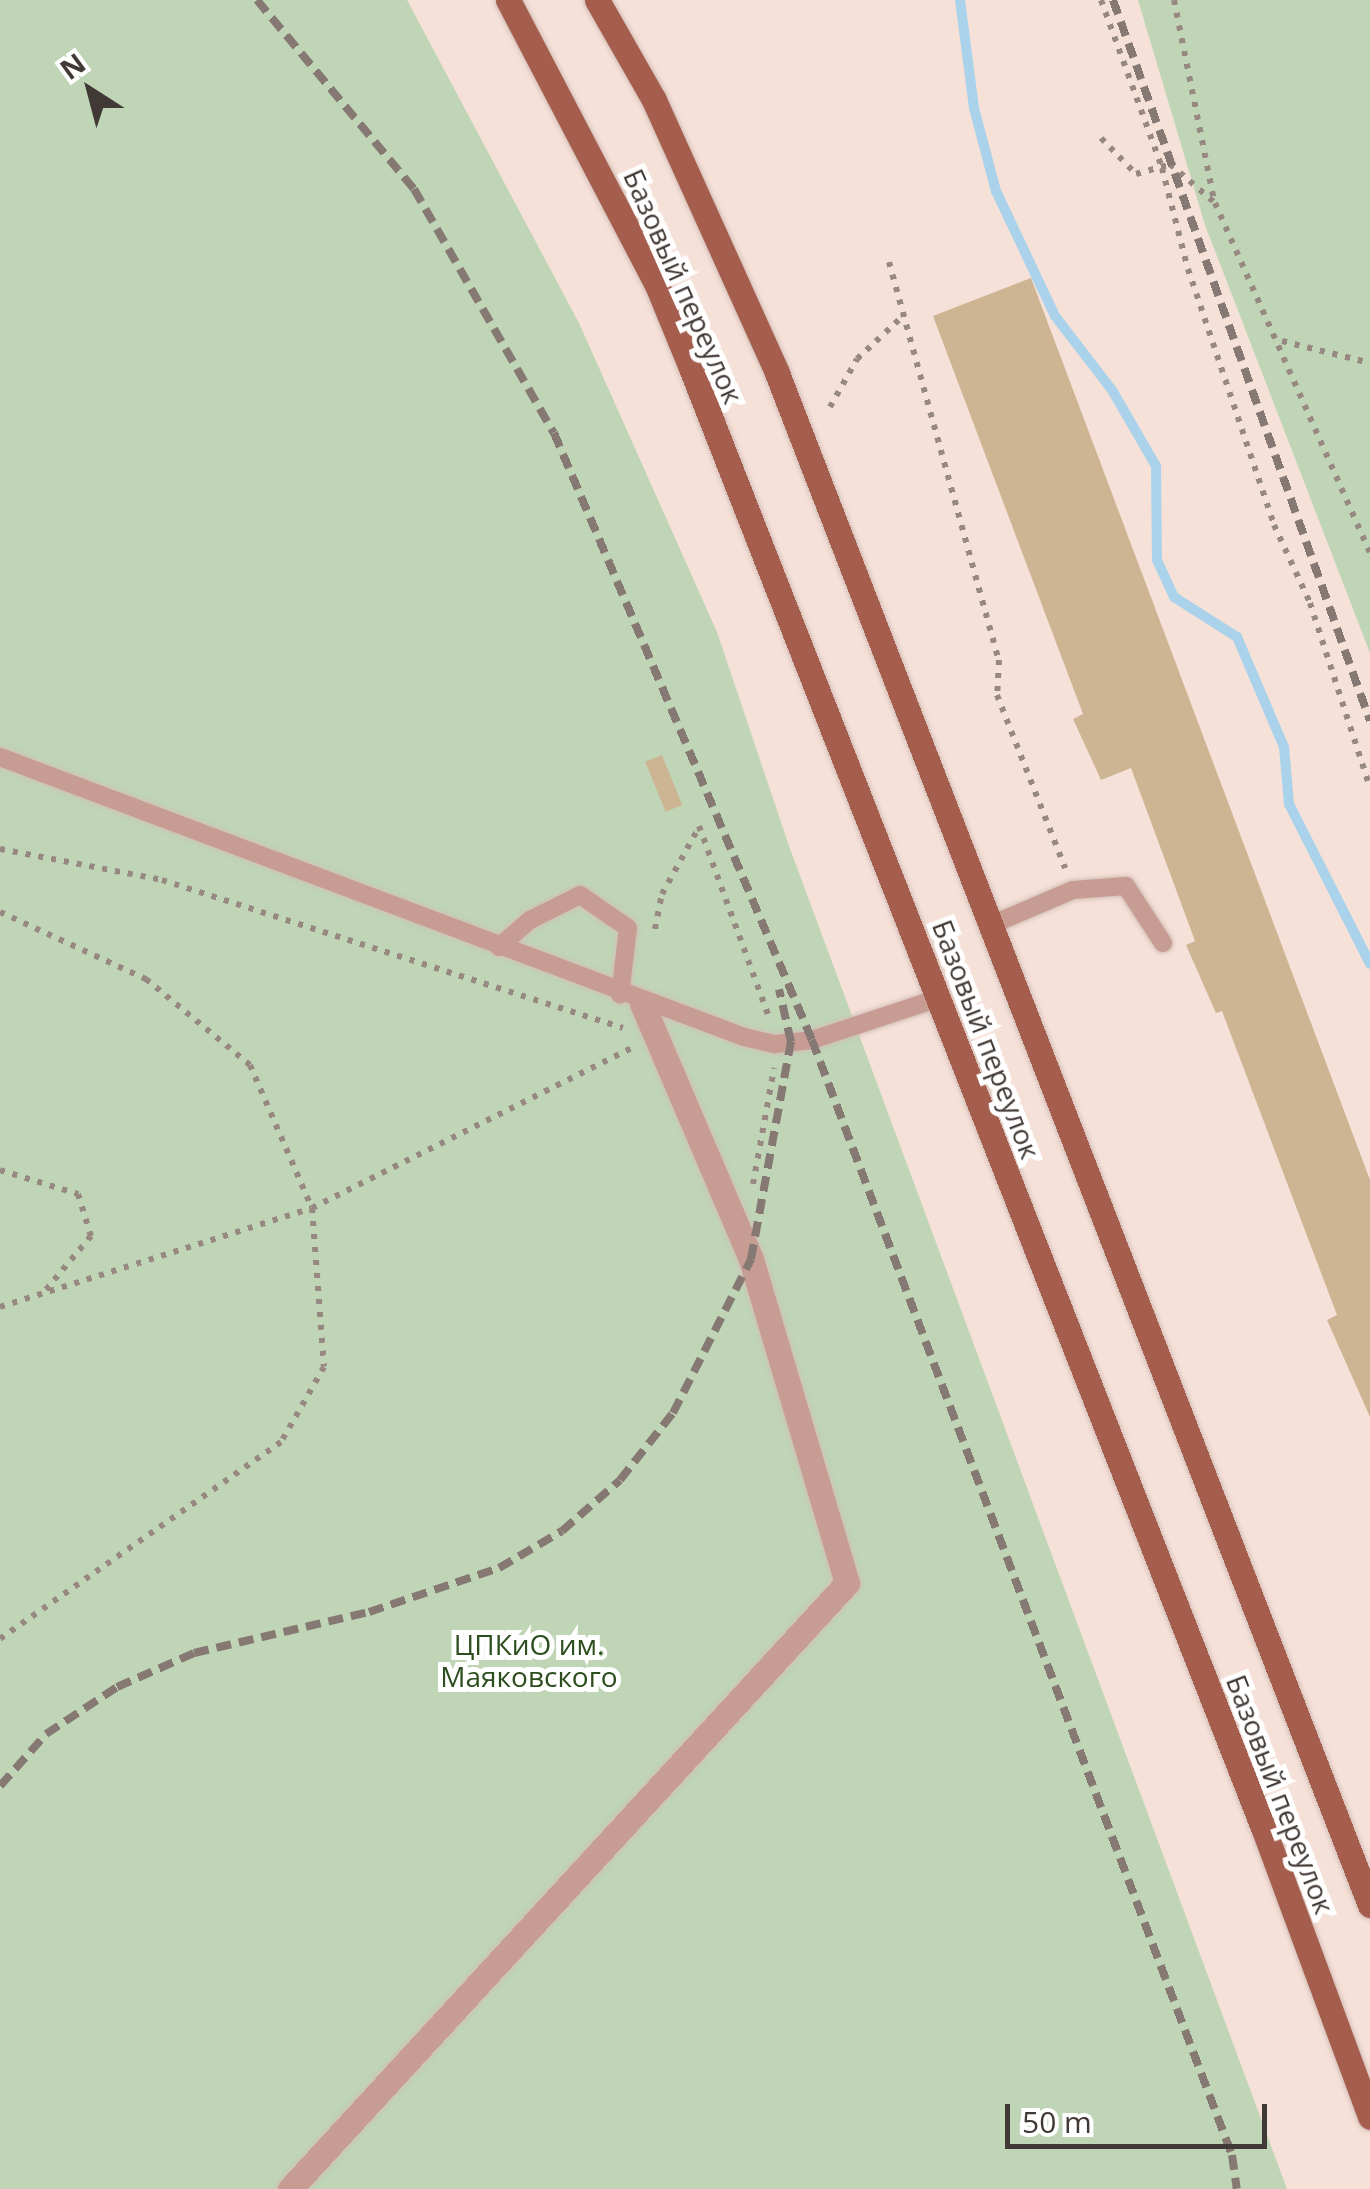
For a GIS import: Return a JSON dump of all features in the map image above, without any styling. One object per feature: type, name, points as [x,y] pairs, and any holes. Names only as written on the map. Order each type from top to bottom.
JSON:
[{"type":"main road","name":"Базовый переулок","points":[[508,0],[657,285],[939,998],[1370,2117]]},
{"type":"main road","name":"Базовый переулок","points":[[597,0],[718,234],[991,925],[1370,1906]]},
{"type":"street","points":[[290,2189],[847,1583],[742,1234],[631,999]]},
{"type":"lane","points":[[0,757],[631,999],[775,1044],[812,1040],[939,998]]},
{"type":"lane","points":[[991,925],[1073,890],[1126,886],[1163,943]]},
{"type":"lane","points":[[499,947],[530,920],[580,896],[628,928],[631,999]]},
{"type":"path","points":[[1101,0],[1162,168],[1188,269],[1370,788]]},
{"type":"path","points":[[1174,0],[1215,203],[1281,340],[1370,552]]},
{"type":"path","points":[[1101,138],[1136,174],[1170,164],[1215,203]]},
{"type":"path","points":[[889,262],[999,660],[998,695],[1073,890]]},
{"type":"path","points":[[830,407],[858,360],[904,315]]},
{"type":"path","points":[[1281,340],[1370,363]]},
{"type":"path","points":[[652,948],[662,894],[699,826]]},
{"type":"path","points":[[0,849],[162,880],[652,1038]]},
{"type":"path","points":[[0,912],[146,979],[250,1064],[312,1208],[324,1367],[281,1442],[0,1638]]},
{"type":"path","points":[[0,1306],[312,1208],[652,1038]]},
{"type":"path","points":[[0,1170],[78,1194],[91,1236],[41,1295]]},
{"type":"green space","name":"ЦПКиО им. Маяковского","points":[[0,0],[407,0],[579,323],[717,632],[789,846],[1287,2189],[0,2189]]},
{"type":"green space","points":[[1138,0],[1370,0],[1370,653],[1205,225]]},
{"type":"building","points":[[1031,278],[1370,1180],[1370,1417],[1327,1320],[1337,1315],[1222,1011],[1216,1013],[1186,945],[1195,941],[1131,768],[1101,780],[1073,719],[1083,714],[933,316]]},
{"type":"building","points":[[662,755],[682,805],[666,812],[645,762]]},
{"type":"waterway","points":[[960,0],[974,108],[996,191],[1055,316],[1112,390],[1156,466],[1157,560],[1174,597],[1237,637],[1284,747],[1289,804],[1370,964]]},
{"type":"railway","points":[[257,0],[414,189],[554,433],[812,1040],[1232,2155],[1237,2189]]},
{"type":"railway","points":[[1113,0],[1370,721]]},
{"type":"railway","points":[[0,1786],[46,1734],[117,1687],[194,1653],[369,1612],[499,1568],[562,1531],[620,1480],[673,1413],[751,1259],[791,1042],[779,989]]}]
